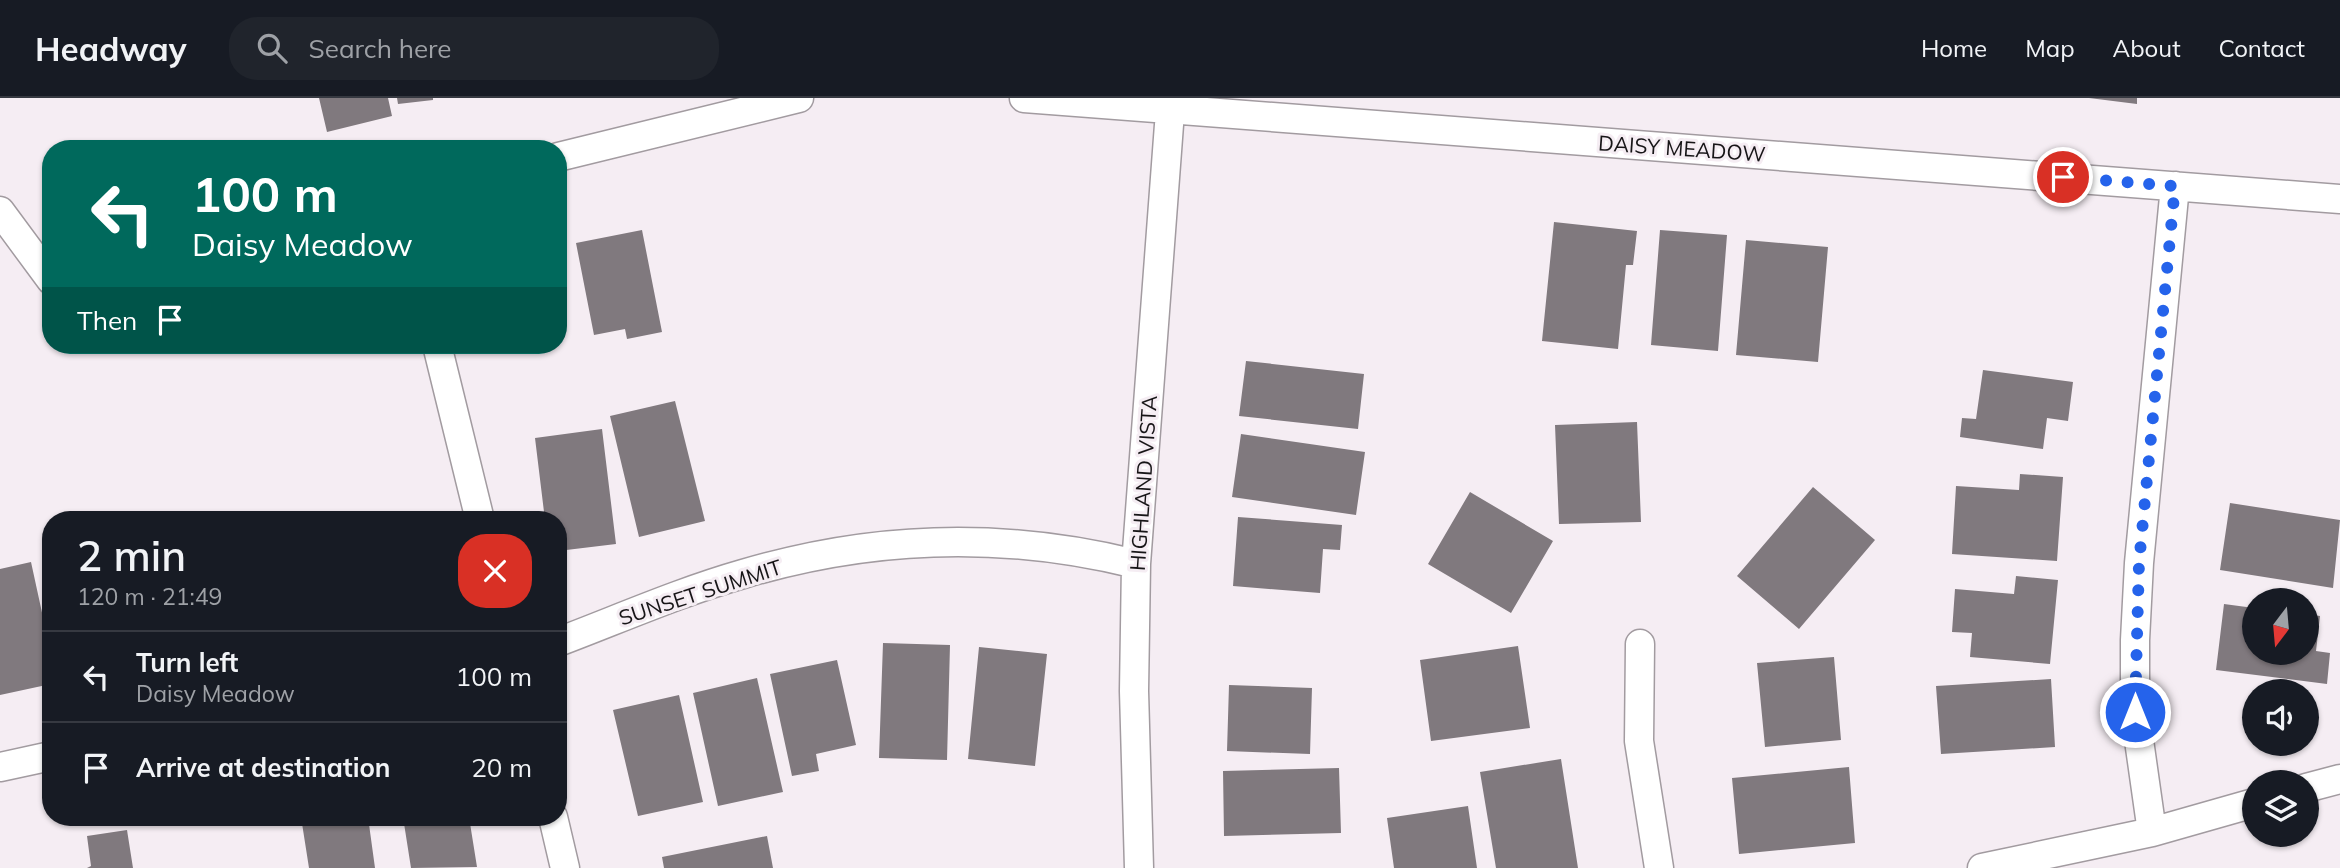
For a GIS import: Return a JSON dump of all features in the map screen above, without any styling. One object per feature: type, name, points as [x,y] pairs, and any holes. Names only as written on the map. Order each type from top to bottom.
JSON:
[{"type":"street","points":[[567,155],[799,98]]},
{"type":"street","name":"DAISY MEADOW","points":[[1024,98],[1170,104],[2340,199]]},
{"type":"street","name":"HIGHLAND VISTA","points":[[1139,868],[1134,691],[1136,564],[1170,104]]},
{"type":"street","points":[[2152,832],[2135,712],[2135,640],[2139,563],[2175,186]]},
{"type":"street","points":[[0,211],[42,267]]},
{"type":"street","points":[[439,354],[478,511]]},
{"type":"street","name":"SUNSET SUMMIT","points":[[567,639],[742,574],[825,554],[905,542],[990,541],[1080,550],[1136,564]]},
{"type":"street","points":[[1640,644],[1639,741],[1659,868]]},
{"type":"street","points":[[0,766],[42,758]]},
{"type":"street","points":[[2319,785],[2340,779]]},
{"type":"street","points":[[1982,868],[2152,832],[2242,806]]},
{"type":"street","points":[[555,826],[565,868]]},
{"type":"building","points":[[319,98],[388,98],[392,116],[327,132]]},
{"type":"building","points":[[397,98],[433,98],[433,100],[398,104]]},
{"type":"building","points":[[2089,98],[2137,98],[2137,104]]},
{"type":"building","points":[[1554,222],[1637,231],[1633,265],[1626,265],[1618,349],[1542,341]]},
{"type":"building","points":[[642,230],[662,332],[627,339],[625,329],[594,335],[576,243]]},
{"type":"building","points":[[1660,230],[1727,235],[1718,351],[1651,345]]},
{"type":"building","points":[[1746,240],[1828,247],[1818,362],[1736,355]]},
{"type":"building","points":[[1246,361],[1364,374],[1358,429],[1239,416]]},
{"type":"building","points":[[1983,370],[2073,382],[2068,421],[2047,418],[2043,449],[1960,437],[1962,418],[1976,419]]},
{"type":"building","points":[[675,401],[705,521],[639,537],[610,416]]},
{"type":"building","points":[[1637,422],[1641,522],[1559,524],[1555,425]]},
{"type":"building","points":[[602,429],[616,544],[567,550],[567,511],[544,511],[535,438]]},
{"type":"building","points":[[1241,434],[1365,452],[1356,515],[1232,497]]},
{"type":"building","points":[[2020,474],[2063,477],[2057,561],[1952,554],[1956,486],[2019,490]]},
{"type":"building","points":[[1813,487],[1875,540],[1799,629],[1737,576]]},
{"type":"building","points":[[1470,492],[1553,541],[1511,613],[1428,564]]},
{"type":"building","points":[[2230,503],[2340,520],[2333,588],[2220,570]]},
{"type":"building","points":[[1238,517],[1342,525],[1340,550],[1323,549],[1320,593],[1233,586]]},
{"type":"building","points":[[31,562],[42,613],[42,686],[0,695],[0,569]]},
{"type":"building","points":[[2016,576],[2058,580],[2050,664],[1970,657],[1972,633],[1952,632],[1955,589],[2014,594]]},
{"type":"building","points":[[2224,604],[2242,606],[2242,665],[2319,665],[2319,651],[2330,653],[2327,684],[2319,683],[2319,679],[2287,679],[2216,670]]},
{"type":"building","points":[[883,643],[950,645],[947,760],[879,758]]},
{"type":"building","points":[[1518,646],[1530,728],[1431,741],[1420,660]]},
{"type":"building","points":[[979,647],[1047,654],[1035,766],[968,759]]},
{"type":"building","points":[[1834,657],[1841,740],[1765,747],[1757,663]]},
{"type":"building","points":[[837,660],[856,745],[816,754],[819,771],[792,776],[770,674]]},
{"type":"building","points":[[757,678],[783,792],[718,806],[693,693]]},
{"type":"building","points":[[2051,679],[2055,747],[1941,754],[1936,686]]},
{"type":"building","points":[[1229,685],[1312,688],[1310,754],[1227,751]]},
{"type":"building","points":[[679,695],[703,802],[638,816],[613,710]]},
{"type":"building","points":[[1561,759],[1578,868],[1496,868],[1480,772]]},
{"type":"building","points":[[1849,767],[1855,843],[1739,854],[1732,778]]},
{"type":"building","points":[[1339,768],[1341,833],[1224,836],[1223,771]]},
{"type":"building","points":[[1468,806],[1477,868],[1394,868],[1387,818]]},
{"type":"building","points":[[302,826],[369,826],[375,868],[309,868]]},
{"type":"building","points":[[404,826],[470,826],[477,867],[411,868]]},
{"type":"building","points":[[127,830],[133,868],[87,868],[91,866],[87,836]]},
{"type":"building","points":[[767,836],[773,868],[664,868],[662,857]]},
{"type":"route","points":[[2063,177],[2175,186],[2139,563],[2135,712]]}]
